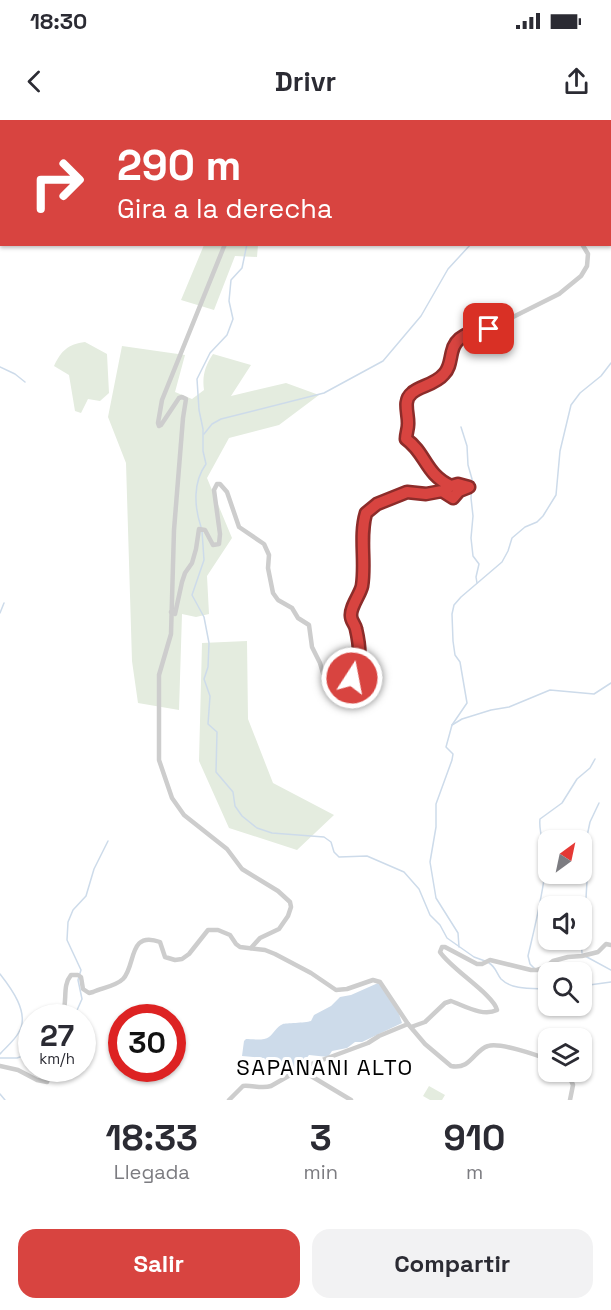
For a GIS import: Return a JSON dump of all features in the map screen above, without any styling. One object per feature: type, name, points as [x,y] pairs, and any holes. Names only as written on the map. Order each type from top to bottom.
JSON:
[{"type":"street","points":[[224,246],[178,357],[162,400],[158,423],[159,426],[161,425],[180,398],[186,399],[175,519],[171,634],[159,675],[159,760],[172,798],[184,815],[227,849],[242,869],[278,891],[288,899],[291,905],[288,916],[279,929],[260,938],[251,948]]},
{"type":"street","points":[[171,612],[175,614],[182,582],[196,549],[199,529],[205,530],[213,545],[219,544],[220,534],[214,490],[217,484],[220,484],[227,492],[239,527],[264,544],[269,555],[268,568],[273,592],[278,600],[292,608],[298,618],[309,625],[312,647],[323,673],[336,681],[352,678],[358,669],[359,662],[356,627],[351,612],[362,587],[364,567],[362,551],[366,513],[377,504],[407,492],[426,494],[442,491],[453,498],[459,491],[469,487],[458,484],[451,486],[438,478],[429,470],[415,447],[406,439],[409,422],[406,406],[409,398],[412,393],[429,386],[443,376],[449,365],[455,343],[466,334],[489,329],[559,294],[581,276],[587,266],[588,255],[583,246]]},
{"type":"street","points":[[65,1004],[69,977],[75,974],[81,977],[83,989],[89,993],[121,981],[126,975],[134,950],[144,940],[153,939],[160,942],[165,957],[175,960],[182,959],[189,954],[208,930],[214,929],[226,932],[240,947],[275,954],[336,990],[347,989],[373,980],[380,982],[425,1044],[452,1066],[457,1067],[469,1062],[483,1048],[496,1044],[538,1057]]},
{"type":"street","points":[[229,1100],[243,1086],[255,1085],[265,1088],[306,1066],[368,1043],[379,1036],[425,1022],[451,1001],[490,1013],[497,1010],[491,998],[443,957],[440,952],[442,947],[477,963],[482,964],[490,960],[531,970],[546,967],[553,961],[598,952],[606,944],[611,945]]},
{"type":"street","points":[[0,1066],[18,1070]]},
{"type":"street","points":[[306,1066],[311,1076],[351,1100]]},
{"type":"street","points":[[570,1100],[572,1082]]},
{"type":"shaded area","points":[[204,246],[258,246],[257,257],[235,256],[214,310],[181,300]]},
{"type":"shaded area","points":[[85,342],[107,354],[109,393],[100,401],[88,399],[81,413],[75,411],[69,375],[54,366],[66,349],[74,344]]},
{"type":"shaded area","points":[[122,346],[185,355],[175,392],[192,399],[204,390],[205,371],[213,354],[251,365],[231,396],[286,383],[319,395],[279,425],[229,438],[207,478],[232,538],[207,576],[209,614],[196,617],[182,614],[179,710],[138,703],[132,661],[126,463],[108,417]]},
{"type":"shaded area","points":[[247,641],[248,719],[273,783],[334,815],[297,850],[229,828],[199,761],[202,643]]},
{"type":"shaded area","points":[[429,1086],[445,1095],[442,1100],[430,1100],[423,1096]]},
{"type":"water","points":[[378,983],[399,1014],[402,1023],[362,1042],[355,1042],[347,1048],[332,1051],[328,1057],[309,1055],[288,1075],[281,1073],[264,1058],[242,1056],[246,1039],[264,1039],[283,1024],[311,1021],[314,1015],[331,1006],[340,997],[351,995]]},
{"type":"waterway","points":[[201,527],[196,494],[199,478],[206,464],[197,379],[210,353],[227,335],[233,319],[229,301],[231,280],[242,268],[247,246]]},
{"type":"waterway","points":[[204,434],[212,424],[221,419],[324,393],[383,361],[421,316],[448,269],[469,246]]},
{"type":"waterway","points":[[459,947],[458,933],[436,898],[430,862],[436,827],[436,804],[453,754],[446,747],[452,725],[467,703],[460,662],[455,655],[453,641],[454,605],[502,562],[512,538],[543,516],[556,495],[560,451],[571,405],[611,363]]},
{"type":"waterway","points":[[0,367],[25,382]]},
{"type":"waterway","points":[[461,427],[467,446],[468,465],[472,479],[471,538],[473,556],[479,564],[477,583]]},
{"type":"waterway","points":[[202,531],[204,560],[192,595],[204,617],[209,643],[208,667],[204,679],[210,696],[208,724],[217,732],[216,772],[233,792],[235,806],[242,816],[257,828],[272,833],[324,837],[331,842],[334,852],[339,857],[367,856],[404,872],[419,889],[430,915],[440,925],[447,938],[474,957],[485,961]]},
{"type":"waterway","points":[[0,613],[4,603]]},
{"type":"waterway","points":[[452,725],[462,719],[509,707],[550,690],[594,694],[611,683]]},
{"type":"waterway","points":[[535,969],[530,964],[528,956],[541,899],[546,864],[540,819],[562,803],[577,779],[590,768],[595,759]]},
{"type":"waterway","points":[[586,896],[588,864],[586,841],[590,822],[599,803]]},
{"type":"waterway","points":[[80,1004],[82,999],[78,980],[81,970],[67,940],[68,922],[73,910],[86,896],[94,869],[108,841]]},
{"type":"waterway","points":[[585,956],[611,970]]},
{"type":"waterway","points":[[489,963],[506,983],[524,988],[538,989]]},
{"type":"waterway","points":[[0,974],[18,1001],[22,1017],[22,1025],[17,1035],[0,1054]]},
{"type":"waterway","points":[[592,985],[611,982]]},
{"type":"waterway","points":[[0,1058],[18,1058]]},
{"type":"waterway","points":[[0,1094],[5,1100]]},
{"type":"district","name":"SAPANANI ALTO","points":[[325,1067]]},
{"type":"route","points":[[352,678],[356,674],[359,662],[356,627],[351,612],[362,587],[364,567],[362,551],[366,513],[377,504],[390,501],[407,492],[426,494],[442,491],[453,498],[459,491],[469,487],[464,484],[451,486],[444,483],[429,470],[419,452],[406,439],[409,422],[406,406],[409,398],[412,393],[429,386],[443,376],[449,365],[455,343],[466,334],[489,329]]}]
